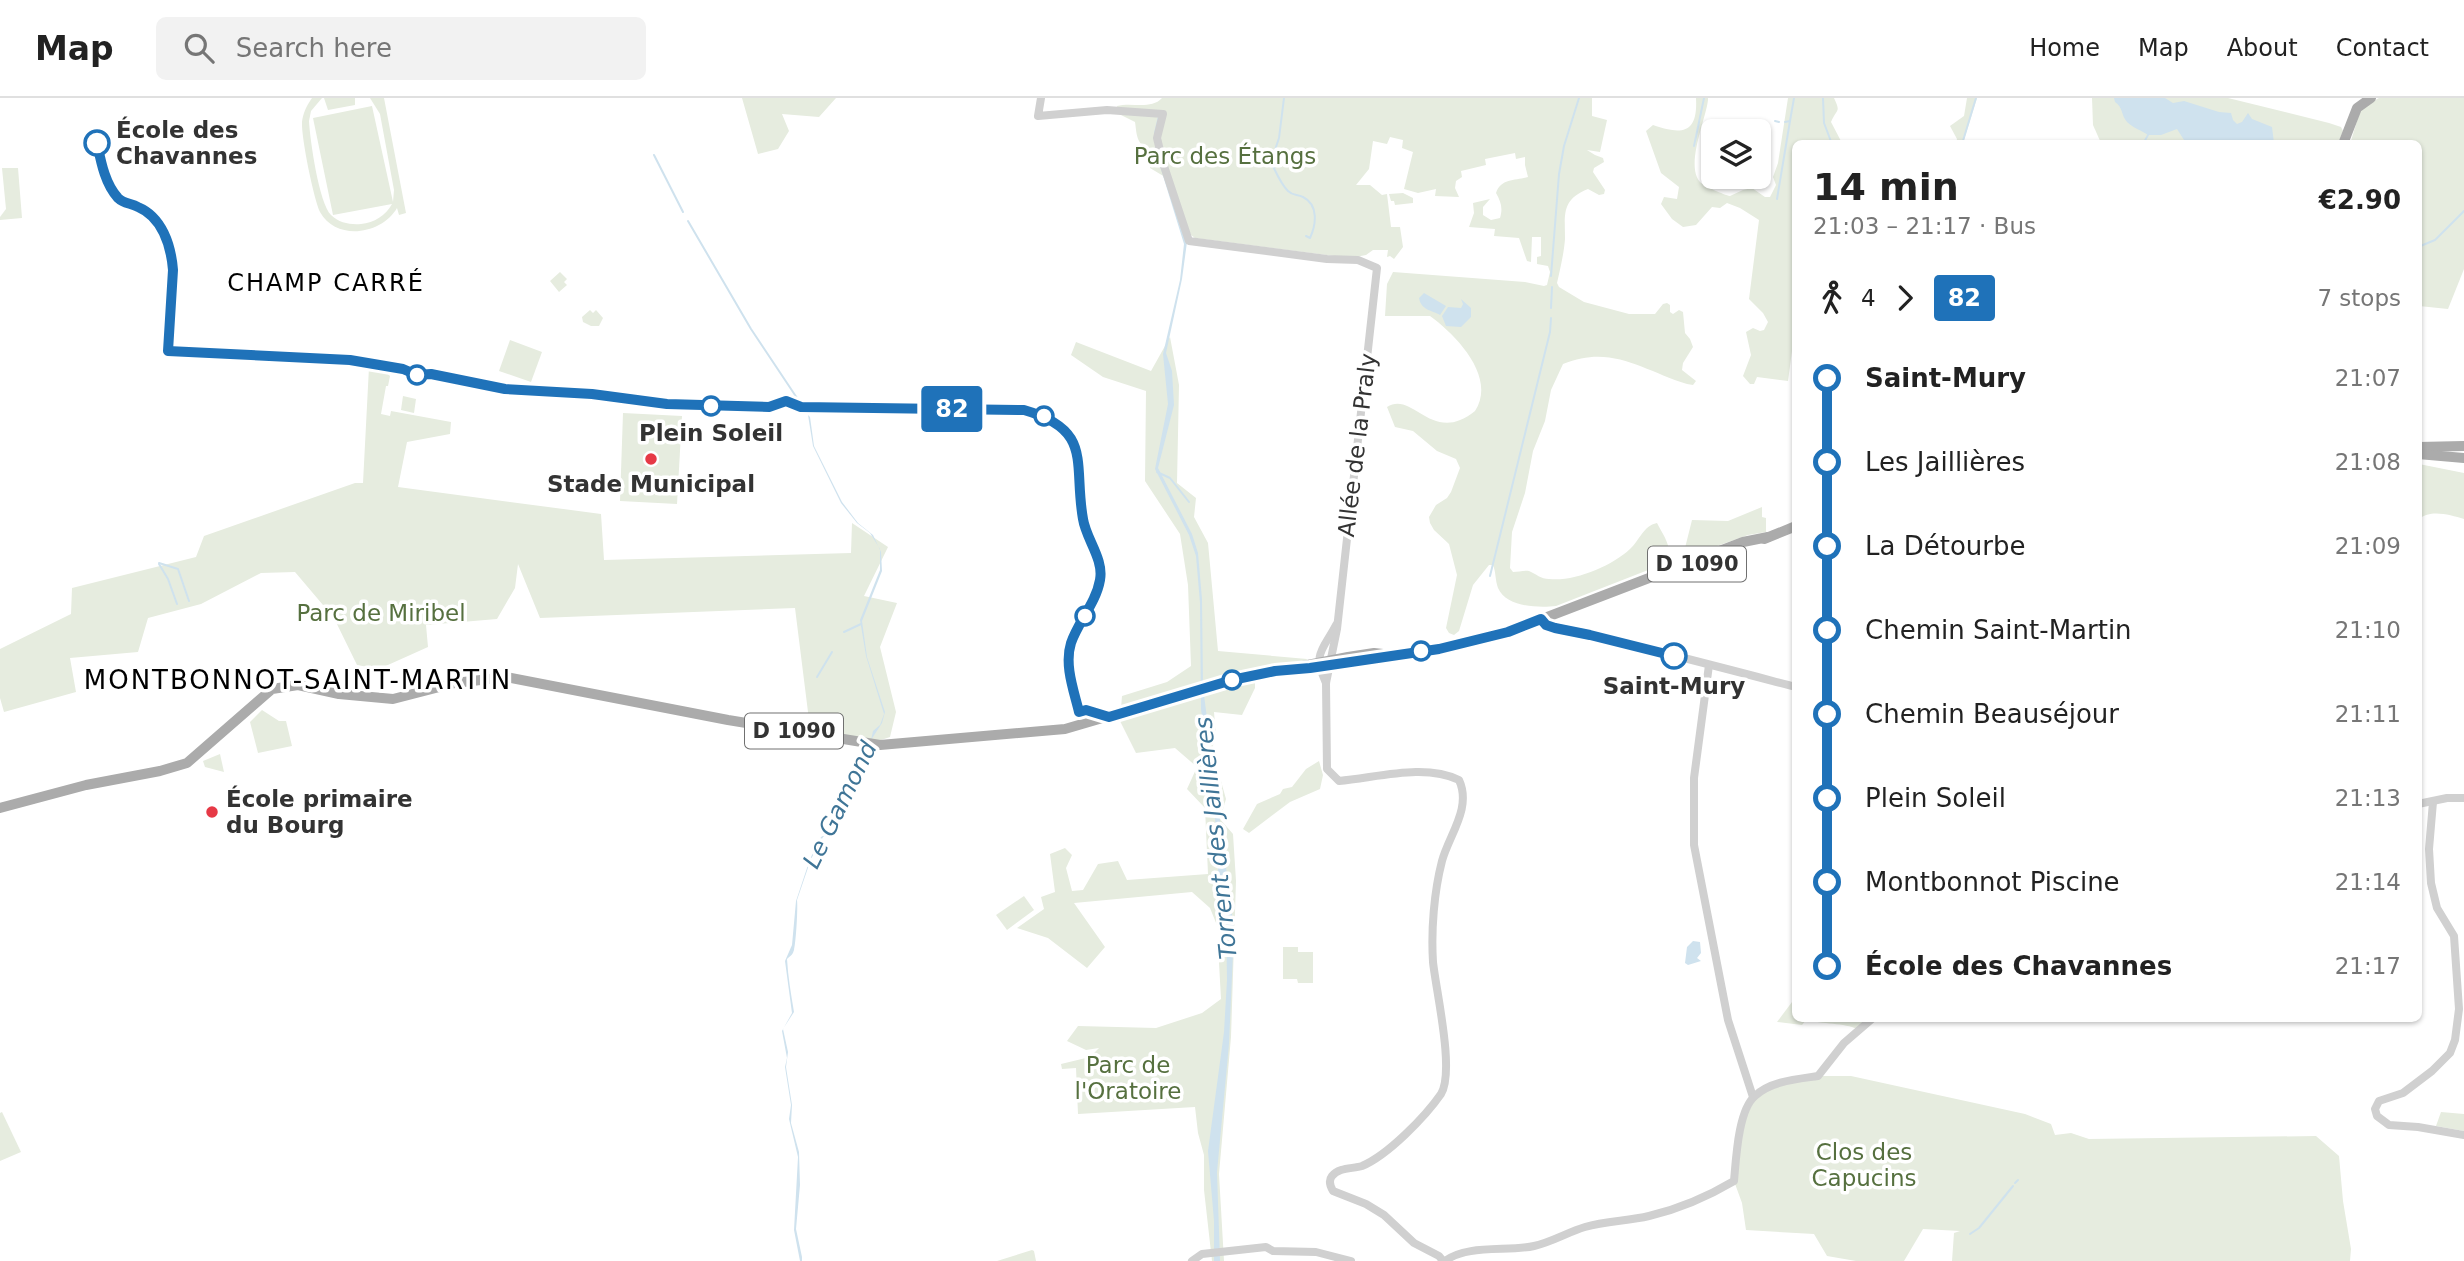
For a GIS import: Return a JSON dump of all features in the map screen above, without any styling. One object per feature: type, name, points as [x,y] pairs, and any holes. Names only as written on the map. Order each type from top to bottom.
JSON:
[{"type":"main road","points":[[2345,140],[2357,108],[2371,98]]},
{"type":"main road","points":[[2422,447],[2464,446]]},
{"type":"main road","points":[[2422,454],[2464,457]]},
{"type":"main road","name":"D 1090","points":[[0,808],[84,786],[160,771],[187,762],[272,690],[298,685],[339,694],[393,699],[469,681],[506,677],[880,746],[1065,729],[1247,676],[1439,649],[1508,632],[1624,587],[1652,580],[1792,528]]},
{"type":"street","name":"Allée de la Praly","points":[[1041,98],[1038,116],[1107,110],[1161,114],[1157,138],[1189,241],[1327,259],[1357,260],[1377,268],[1337,623],[1329,644],[1319,651],[1325,664],[1325,751],[1329,774],[1339,781],[1433,773],[1450,775],[1459,780],[1463,788],[1462,805],[1443,858],[1435,907],[1434,964],[1445,1052],[1445,1085],[1425,1113],[1396,1142],[1361,1166],[1332,1175],[1330,1181],[1333,1191],[1384,1214],[1414,1243],[1444,1261]]},
{"type":"street","points":[[1541,619],[1546,625],[1555,628],[1792,686]]},
{"type":"street","points":[[1444,1261],[1452,1256],[1471,1252],[1534,1247],[1586,1227],[1681,1208],[1734,1181],[1740,1128],[1753,1097],[1728,1020],[1694,845],[1694,778],[1709,665]]},
{"type":"street","points":[[2422,803],[2447,798],[2464,798]]},
{"type":"street","points":[[2432,802],[2429,849],[2431,883],[2437,908],[2454,936],[2459,1009],[2455,1040],[2449,1053],[2432,1072],[2403,1093],[2379,1101],[2375,1109],[2376,1116],[2389,1125],[2464,1135]]},
{"type":"street","points":[[1753,1097],[1787,1082],[1818,1076],[1844,1043],[1868,1022]]},
{"type":"street","points":[[1192,1261],[1202,1254],[1266,1247],[1273,1251],[1316,1252],[1351,1261]]},
{"type":"green space","points":[[312,98],[322,98],[311,111],[309,121],[319,185],[331,215],[345,223],[366,223],[379,218],[392,204],[333,215],[313,118],[372,106],[393,202],[394,190],[380,114],[370,98],[384,98],[406,213],[399,215],[397,208],[381,224],[359,231],[337,228],[328,222],[317,205],[302,130],[306,109]]},
{"type":"green space","points":[[324,98],[355,98],[355,105],[328,110]]},
{"type":"green space","points":[[742,98],[836,98],[819,117],[782,114],[789,131],[778,149],[758,154]]},
{"type":"green space","name":"Parc des Étangs","points":[[1162,98],[1592,98],[1592,116],[1607,120],[1600,152],[1587,150],[1603,158],[1604,162],[1594,168],[1593,172],[1605,190],[1604,194],[1599,195],[1588,189],[1579,193],[1569,203],[1565,215],[1562,261],[1557,283],[1559,287],[1584,302],[1629,314],[1655,314],[1667,303],[1673,314],[1679,310],[1683,312],[1685,333],[1693,347],[1683,363],[1682,370],[1696,381],[1693,385],[1687,384],[1612,358],[1597,357],[1563,364],[1551,390],[1545,421],[1533,451],[1525,493],[1512,532],[1510,568],[1513,572],[1529,571],[1546,579],[1581,575],[1603,567],[1622,555],[1645,530],[1657,523],[1669,547],[1666,563],[1556,606],[1540,607],[1515,603],[1508,599],[1498,588],[1493,565],[1489,565],[1473,585],[1459,631],[1454,635],[1446,628],[1457,575],[1449,544],[1434,530],[1429,517],[1436,505],[1451,492],[1460,468],[1456,459],[1437,451],[1413,431],[1395,427],[1387,407],[1406,405],[1435,421],[1447,423],[1460,420],[1475,411],[1481,384],[1477,371],[1461,345],[1430,316],[1385,316],[1387,284],[1393,272],[1547,285],[1550,272],[1548,266],[1537,264],[1537,257],[1541,256],[1541,237],[1532,237],[1531,262],[1527,261],[1519,238],[1494,236],[1495,229],[1469,227],[1474,213],[1473,203],[1490,199],[1483,207],[1483,215],[1491,220],[1500,218],[1501,205],[1496,193],[1498,188],[1505,182],[1528,177],[1525,157],[1516,159],[1515,153],[1485,159],[1486,165],[1461,171],[1462,177],[1456,181],[1455,188],[1459,197],[1435,196],[1436,189],[1418,193],[1404,189],[1413,152],[1402,148],[1403,140],[1390,137],[1387,144],[1373,141],[1369,169],[1356,185],[1370,185],[1382,195],[1387,194],[1391,227],[1400,227],[1403,247],[1394,259],[1387,257],[1388,250],[1373,250],[1366,255],[1350,258],[1195,238],[1191,235],[1165,177],[1150,168],[1149,156],[1138,139],[1135,122],[1119,114],[1117,106],[1147,105]]},
{"type":"green space","points":[[1696,98],[1708,98],[1695,154],[1696,174],[1701,189],[1712,189],[1730,196],[1753,189],[1765,197],[1770,197],[1776,185],[1773,177],[1778,163],[1788,98],[1834,98],[1837,106],[1831,122],[1840,140],[1792,140],[1792,351],[1788,381],[1757,377],[1754,384],[1750,384],[1743,376],[1751,355],[1746,332],[1753,328],[1764,330],[1768,322],[1749,299],[1759,220],[1727,203],[1720,208],[1712,207],[1696,225],[1683,227],[1672,219],[1661,204],[1664,197],[1677,199],[1679,187],[1661,173],[1646,131],[1653,125],[1672,130],[1686,129],[1694,119]]},
{"type":"green space","points":[[1967,98],[1977,98],[1964,140],[1957,140],[1950,126],[1964,116]]},
{"type":"green space","points":[[2092,98],[2228,98],[2329,123],[2341,127],[2343,131],[2339,140],[2100,140],[2093,125]]},
{"type":"green space","points":[[2379,98],[2464,98],[2464,269],[2448,309],[2422,306],[2422,140],[2351,140],[2361,108]]},
{"type":"green space","points":[[2,168],[18,168],[22,218],[0,220],[6,209]]},
{"type":"green space","points":[[1403,193],[1413,198],[1413,203],[1395,205],[1394,201],[1391,201],[1389,194]]},
{"type":"green space","points":[[560,272],[567,279],[564,282],[567,285],[559,292],[550,281]]},
{"type":"green space","points":[[590,310],[593,313],[596,310],[603,318],[599,326],[583,322],[582,317]]},
{"type":"green space","name":"Parc de l'Oratoire","points":[[1170,337],[1179,385],[1177,483],[1196,498],[1194,517],[1208,543],[1218,651],[1307,659],[1306,662],[1255,669],[1255,688],[1242,715],[1214,712],[1216,736],[1212,749],[1226,799],[1220,819],[1233,834],[1236,881],[1231,1037],[1219,1174],[1224,1261],[1212,1261],[1204,1190],[1204,1155],[1195,1107],[1078,1114],[1076,1068],[1062,1069],[1061,1064],[1090,1057],[1099,1048],[1086,1050],[1067,1041],[1078,1026],[1156,1028],[1202,1013],[1221,999],[1219,963],[1223,940],[1210,908],[1192,892],[1074,903],[1105,947],[1087,968],[1048,938],[1017,928],[1044,909],[1041,897],[1055,892],[1050,854],[1065,848],[1072,855],[1066,868],[1072,891],[1083,890],[1098,864],[1118,861],[1127,880],[1208,874],[1205,808],[1187,789],[1197,767],[1175,748],[1136,753],[1120,721],[1122,696],[1167,682],[1191,666],[1188,585],[1180,534],[1145,481],[1146,391],[1103,377],[1071,355],[1076,342],[1151,371]]},
{"type":"green space","points":[[510,340],[542,352],[531,382],[499,371]]},
{"type":"green space","name":"Parc de Miribel","points":[[369,367],[385,371],[390,376],[381,414],[390,416],[391,411],[451,422],[450,434],[407,442],[398,487],[601,514],[604,560],[851,553],[852,523],[888,547],[864,596],[897,603],[880,647],[896,712],[890,737],[863,746],[811,736],[795,608],[540,618],[518,564],[515,588],[497,619],[426,625],[428,647],[379,669],[357,665],[334,618],[295,572],[261,573],[201,604],[148,618],[138,652],[70,658],[76,692],[4,712],[0,698],[0,649],[71,614],[72,588],[196,557],[204,536],[355,483],[363,483]]},
{"type":"green space","points":[[403,396],[416,399],[414,413],[401,410]]},
{"type":"green space","name":"Stade Municipal","points":[[623,413],[682,416],[677,504],[620,501]]},
{"type":"green space","points":[[2422,465],[2464,473],[2464,519],[2435,514],[2422,517]]},
{"type":"green space","points":[[1762,507],[1762,517],[1766,518],[1766,532],[1748,535],[1686,557],[1684,552],[1692,520],[1728,521]]},
{"type":"green space","points":[[262,710],[279,721],[286,721],[292,746],[258,753],[250,722]]},
{"type":"green space","points":[[220,754],[224,772],[205,767],[203,761]]},
{"type":"green space","points":[[1319,761],[1323,775],[1320,789],[1290,802],[1249,833],[1243,829],[1257,804],[1280,794],[1283,789],[1292,787],[1306,769]]},
{"type":"green space","points":[[1024,896],[1034,910],[1007,930],[996,915]]},
{"type":"green space","points":[[1283,947],[1298,947],[1298,952],[1313,952],[1313,983],[1283,979]]},
{"type":"green space","points":[[1792,1002],[1792,1022],[1804,1022],[1802,1025],[1777,1022]]},
{"type":"green space","points":[[1819,1022],[1865,1022],[1857,1029]]},
{"type":"green space","name":"Clos des Capucins","points":[[1818,1076],[1851,1076],[2025,1114],[2051,1124],[2055,1135],[2071,1133],[2089,1139],[2316,1136],[2339,1156],[2351,1249],[2350,1261],[1952,1261],[1954,1233],[1960,1231],[1923,1229],[1904,1261],[1856,1261],[1827,1256],[1814,1234],[1746,1230],[1742,1203],[1734,1181],[1737,1145],[1753,1097],[1766,1089]]},
{"type":"green space","points":[[2,1112],[21,1152],[0,1161],[0,1113]]},
{"type":"green space","points":[[2441,1112],[2464,1114],[2464,1131],[2436,1126]]},
{"type":"green space","points":[[1032,1250],[1036,1261],[997,1261]]},
{"type":"water","points":[[2114,98],[2165,98],[2173,103],[2184,101],[2231,113],[2237,124],[2242,122],[2248,113],[2252,119],[2272,127],[2274,140],[2184,140],[2177,129],[2161,135],[2148,135],[2127,122]]},
{"type":"water","points":[[1158,116],[1157,128],[1187,242],[1182,279],[1166,353],[1172,371],[1174,405],[1158,468],[1192,534],[1198,553],[1202,599],[1203,687],[1234,930],[1229,1044],[1217,1172],[1220,1261],[1214,1261],[1214,1221],[1208,1151],[1224,1032],[1226,918],[1219,885],[1215,818],[1201,709],[1200,603],[1196,556],[1189,535],[1155,469],[1168,404],[1163,354],[1180,280],[1184,244],[1156,153],[1154,133]]},
{"type":"water","points":[[1424,293],[1446,306],[1440,315],[1422,305],[1419,298]]},
{"type":"water","points":[[1461,299],[1471,308],[1471,317],[1461,327],[1446,326],[1442,316],[1448,307],[1461,308]]},
{"type":"water","points":[[808,415],[814,446],[842,502],[858,523],[873,535],[878,546],[870,533],[857,523],[841,503],[813,446]]},
{"type":"water","points":[[880,550],[882,571],[862,621],[867,657],[885,712],[882,723],[871,740],[873,731],[880,725],[884,714],[866,656],[860,620],[880,570]]},
{"type":"water","points":[[868,750],[871,751],[853,776]]},
{"type":"water","points":[[843,799],[836,804],[836,818],[828,833],[834,821],[836,803]]},
{"type":"water","points":[[828,833],[811,859],[797,900],[795,946],[787,959],[794,1012],[784,1028],[792,1013],[785,961],[792,945],[796,901],[810,859],[821,837]]},
{"type":"water","points":[[1693,941],[1700,942],[1701,953],[1697,958],[1701,961],[1688,965],[1685,963],[1687,947]]},
{"type":"water","points":[[783,1029],[788,1052],[786,1067],[792,1105],[791,1123],[799,1152],[800,1185],[796,1229],[802,1261],[794,1230],[798,1157],[789,1119],[791,1105],[785,1067],[787,1058]]},
{"type":"waterway","points":[[1284,98],[1279,138],[1271,162],[1288,191],[1303,197],[1312,205],[1314,227],[1310,238],[1306,236]]},
{"type":"waterway","points":[[1551,276],[1559,174],[1564,146],[1579,98]]},
{"type":"waterway","points":[[1694,146],[1704,98]]},
{"type":"waterway","points":[[1785,122],[1790,121],[1794,98]]},
{"type":"waterway","points":[[1823,98],[1824,123],[1830,140]]},
{"type":"waterway","points":[[1963,140],[1976,98]]},
{"type":"waterway","points":[[1775,121],[1779,122]]},
{"type":"waterway","points":[[1777,199],[1790,121]]},
{"type":"waterway","points":[[2145,140],[2148,135]]},
{"type":"waterway","name":"Le Gamond","points":[[654,155],[683,212]]},
{"type":"waterway","points":[[2422,245],[2435,240],[2464,211]]},
{"type":"waterway","name":"Le Gamond","points":[[688,221],[751,329],[799,401]]},
{"type":"waterway","points":[[1551,308],[1552,287]]},
{"type":"waterway","points":[[1490,576],[1550,332],[1551,318]]},
{"type":"waterway","points":[[1157,472],[1170,478],[1189,502]]},
{"type":"waterway","points":[[159,563],[178,569],[189,601]]},
{"type":"waterway","points":[[159,564],[177,604]]},
{"type":"waterway","points":[[844,632],[861,624]]},
{"type":"waterway","points":[[817,677],[832,652]]},
{"type":"waterway","points":[[2015,1183],[2018,1180]]},
{"type":"waterway","points":[[1970,1234],[1979,1228],[2013,1186]]},
{"type":"bus line","name":"82","points":[[97,143],[108,183],[115,194],[121,201],[140,208],[163,229],[173,270],[168,351],[350,360],[403,369],[417,375],[431,374],[505,389],[592,394],[695,406],[769,407],[786,401],[801,407],[1024,410],[1044,416],[1063,427],[1073,440],[1079,455],[1078,473],[1083,519],[1101,573],[1095,596],[1069,650],[1071,681],[1079,712],[1086,710],[1109,717],[1232,680],[1275,671],[1439,649],[1508,632],[1541,619],[1546,625],[1555,628],[1674,656]]},
{"type":"place","name":"École des Chavannes","points":[[97,143]]},
{"type":"place","name":"Plein Soleil","points":[[711,406]]},
{"type":"place","name":"Stade Municipal","points":[[651,459]]},
{"type":"place","name":"Saint-Mury","points":[[1674,656]]},
{"type":"place","name":"École primaire du Bourg","points":[[212,812]]},
{"type":"district","name":"CHAMP CARRÉ","points":[[326,283]]},
{"type":"district","name":"MONTBONNOT-SAINT-MARTIN","points":[[298,680]]},
{"type":"water label","name":"Torrent des Jaillières","points":[[1216,838]]}]
